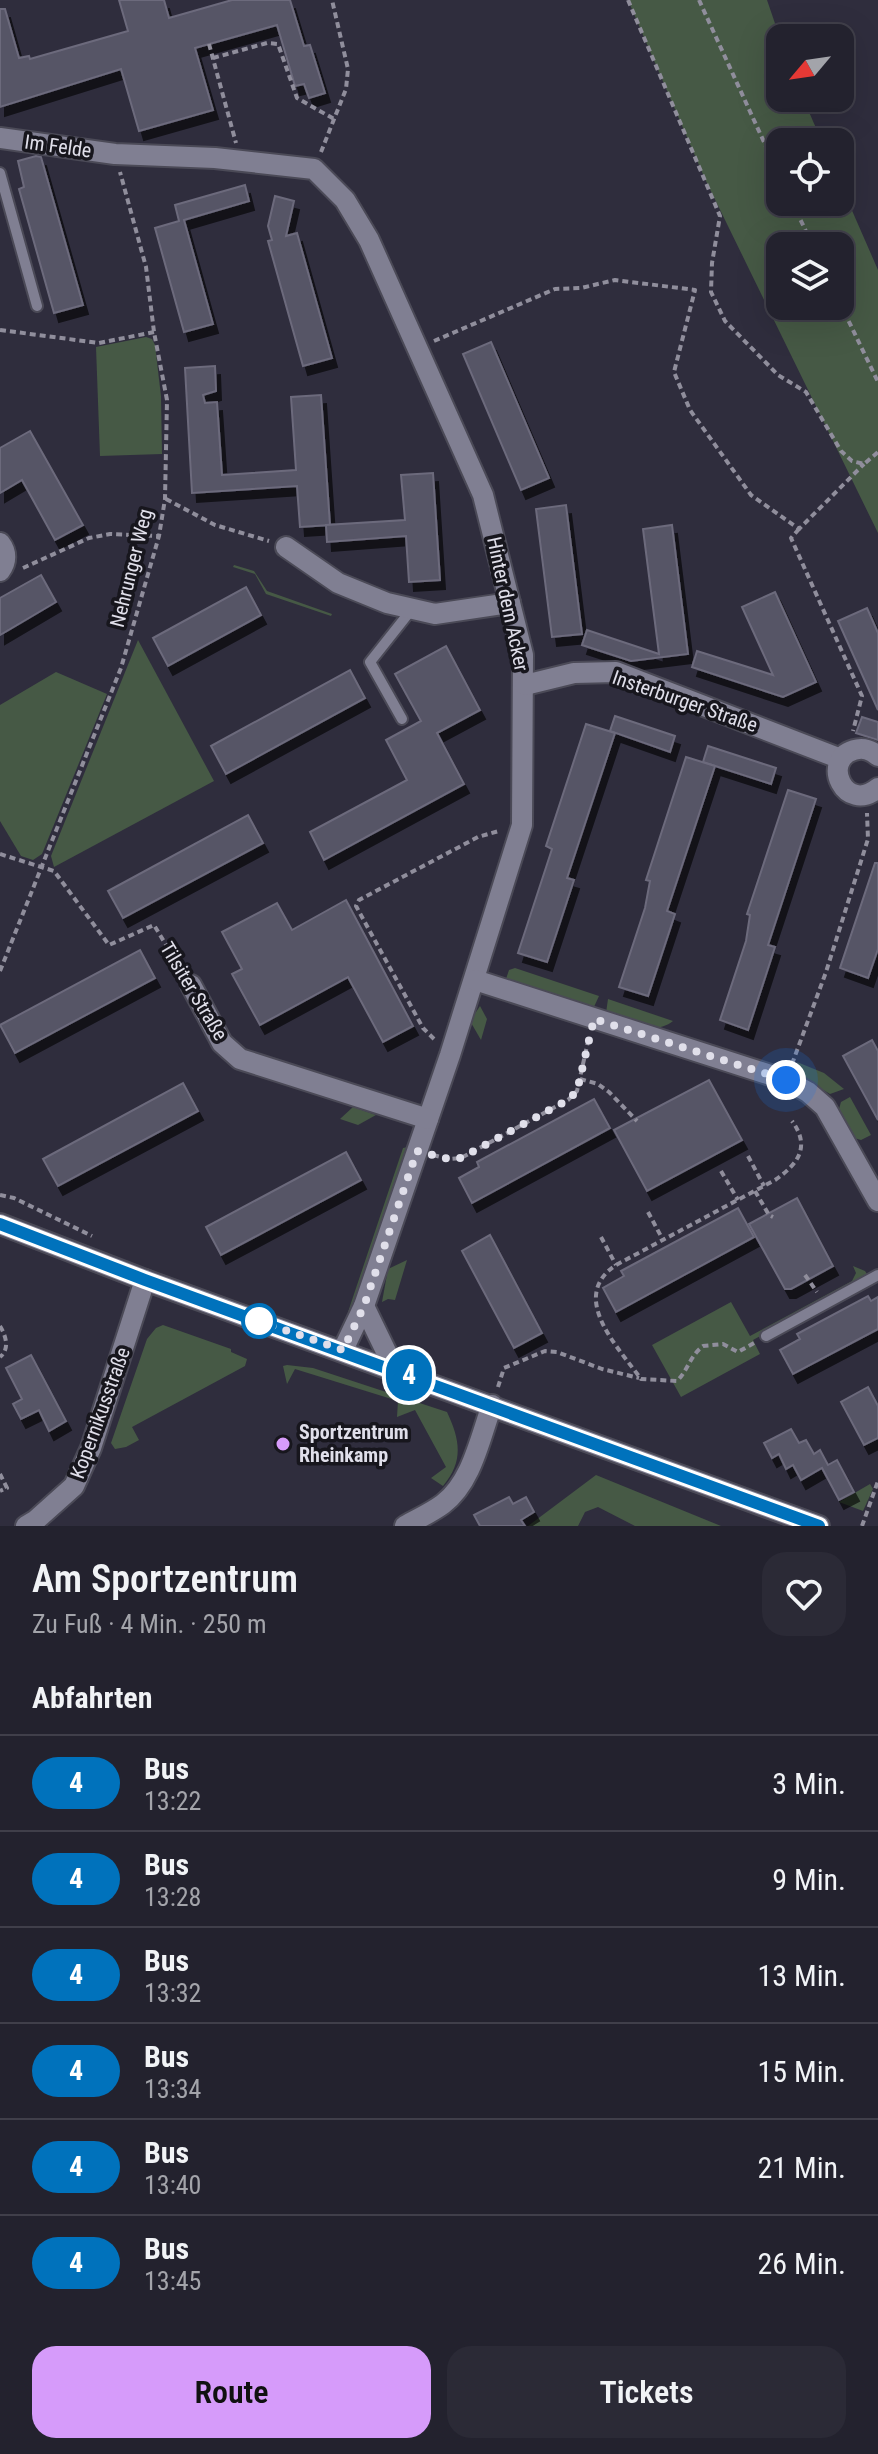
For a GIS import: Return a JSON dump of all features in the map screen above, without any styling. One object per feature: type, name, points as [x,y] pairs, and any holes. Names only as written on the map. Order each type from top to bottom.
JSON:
[{"type":"street","name":"Im Felde","points":[[0,138],[115,154]]},
{"type":"street","points":[[115,154],[241,161],[314,169]]},
{"type":"street","name":"Hinter dem Acker","points":[[314,169],[345,200],[369,240],[483,495],[523,655],[525,685],[522,825],[450,1055],[364,1306],[343,1350]]},
{"type":"street","points":[[286,547],[338,583],[387,603],[435,614],[510,603]]},
{"type":"street","name":"Insterburger Straße","points":[[525,685],[574,673],[616,672],[846,755],[864,749],[878,756]]},
{"type":"street","points":[[846,755],[838,774],[844,788],[851,793],[872,791]]},
{"type":"street","points":[[475,980],[786,1080],[808,1092],[825,1107],[878,1201]]},
{"type":"street","name":"Tilsiter Straße","points":[[191,985],[222,1043],[240,1059],[428,1119]]},
{"type":"street","points":[[0,1224],[819,1526]]},
{"type":"street","name":"Kopernikusstraße","points":[[26,1526],[74,1486],[91,1448],[145,1280]]},
{"type":"street","points":[[364,1306],[395,1370]]},
{"type":"street","points":[[405,1526],[440,1506],[459,1488],[492,1405]]},
{"type":"lane","points":[[0,173],[37,306]]},
{"type":"lane","points":[[402,719],[370,662],[412,609]]},
{"type":"lane","points":[[766,1336],[878,1275]]},
{"type":"path","points":[[314,169],[346,89],[348,69],[332,0]]},
{"type":"path","points":[[628,0],[720,216],[712,263],[711,292],[725,321],[778,375],[806,392],[841,451],[852,461],[864,464]]},
{"type":"path","points":[[699,0],[766,146]]},
{"type":"path","points":[[213,58],[267,43],[278,44],[294,94],[304,104],[334,119]]},
{"type":"path","points":[[209,44],[241,161]]},
{"type":"path","name":"Nehrunger Weg","points":[[0,971],[121,668],[159,536],[165,499],[167,400],[146,267],[115,154]]},
{"type":"path","points":[[417,349],[555,289],[581,288],[615,280],[695,290],[674,372],[679,385],[690,410],[751,495],[799,529]]},
{"type":"path","points":[[848,320],[878,382]]},
{"type":"path","points":[[0,330],[99,343],[154,332]]},
{"type":"path","points":[[846,755],[862,696],[791,538],[878,452]]},
{"type":"path","points":[[165,499],[215,525],[286,547]]},
{"type":"path","points":[[2,559],[24,569],[72,544],[110,534],[159,536]]},
{"type":"path","points":[[786,1080],[826,972],[868,839],[872,791]]},
{"type":"path","points":[[450,1055],[423,1028],[356,906],[359,900],[478,837],[522,825]]},
{"type":"path","points":[[0,854],[42,866]]},
{"type":"path","name":"Tilsiter Straße","points":[[42,866],[62,879],[109,945],[154,925],[191,985]]},
{"type":"path","points":[[417,1151],[449,1159],[461,1158],[568,1100],[577,1091],[594,1019]]},
{"type":"path","points":[[580,1079],[598,1084],[609,1092],[637,1121]]},
{"type":"path","points":[[641,1379],[599,1316],[595,1304],[600,1279],[616,1265],[788,1171],[798,1159],[802,1143],[800,1132],[792,1121]]},
{"type":"path","points":[[748,1156],[764,1186]]},
{"type":"path","points":[[721,1171],[738,1200]]},
{"type":"path","points":[[755,1191],[773,1217]]},
{"type":"path","points":[[648,1212],[663,1240]]},
{"type":"path","points":[[601,1237],[616,1265]]},
{"type":"path","points":[[805,1275],[823,1305]]},
{"type":"path","points":[[0,1326],[7,1345],[0,1357]]},
{"type":"path","points":[[501,1378],[504,1368],[545,1351],[641,1379],[677,1381],[703,1346],[723,1344],[738,1352],[766,1336]]},
{"type":"path","points":[[0,1474],[7,1488],[0,1491]]},
{"type":"path","points":[[862,1526],[878,1481]]},
{"type":"green space","points":[[628,0],[767,0],[775,24],[766,24],[766,112],[809,112],[816,128],[766,128],[766,216],[854,215],[878,270],[878,533],[774,320],[854,320],[854,232],[766,232],[766,304],[705,179]]},
{"type":"green space","points":[[146,337],[152,339],[155,345],[161,396],[162,454],[100,456],[96,347]]},
{"type":"green space","points":[[234,565],[254,571],[267,591],[331,616],[266,594],[255,574]]},
{"type":"green space","points":[[138,640],[214,781],[54,867],[51,856]]},
{"type":"green space","points":[[56,672],[107,694],[42,854],[33,860],[21,856],[0,821],[0,705]]},
{"type":"green space","points":[[515,968],[599,996],[593,1009],[511,983],[506,979],[509,970]]},
{"type":"green space","points":[[608,999],[673,1021],[657,1028],[631,1023],[606,1013]]},
{"type":"green space","points":[[480,1006],[487,1019],[481,1040],[470,1021]]},
{"type":"green space","points":[[797,1062],[824,1073],[844,1089],[830,1094],[808,1081]]},
{"type":"green space","points":[[850,1097],[871,1135],[861,1140],[854,1138],[839,1109],[841,1102]]},
{"type":"green space","points":[[353,1107],[376,1115],[358,1125],[340,1119]]},
{"type":"green space","points":[[408,1147],[350,1317],[348,1312],[403,1148]]},
{"type":"green space","points":[[407,1260],[395,1300],[382,1302],[388,1269]]},
{"type":"green space","points":[[853,1266],[865,1271],[869,1277],[753,1340],[760,1354],[681,1397],[652,1345],[731,1302],[750,1336],[852,1281],[856,1273]]},
{"type":"green space","points":[[163,1325],[231,1349],[231,1352],[247,1359],[245,1366],[132,1427],[139,1440],[115,1449],[111,1443],[147,1339]]},
{"type":"green space","points":[[283,1366],[313,1368],[447,1412],[458,1450],[450,1477],[443,1486],[431,1478],[446,1467],[415,1410],[397,1417],[398,1401],[295,1369],[287,1384]]},
{"type":"green space","points":[[596,1475],[721,1526],[635,1526],[598,1507],[585,1512],[578,1526],[528,1526]]},
{"type":"green space","points":[[870,1484],[873,1489],[863,1511],[839,1502]]},
{"type":"building","points":[[119,0],[164,0],[169,18],[232,0],[290,0],[304,46],[310,45],[325,93],[309,98],[304,84],[295,86],[277,25],[195,48],[213,110],[139,131],[121,69],[0,107],[0,9],[5,9],[19,58],[29,56],[30,59],[128,31]]},
{"type":"building","points":[[41,157],[83,305],[54,313],[19,189],[24,187],[18,161]]},
{"type":"building","points":[[245,185],[249,201],[184,220],[213,324],[184,332],[155,228],[179,221],[175,205]]},
{"type":"building","points":[[275,196],[294,201],[286,236],[297,233],[332,358],[303,366],[268,241],[272,240],[268,226]]},
{"type":"building","points":[[491,342],[549,478],[521,490],[463,354]]},
{"type":"building","points":[[215,366],[216,391],[203,395],[205,403],[217,402],[222,475],[296,470],[291,397],[321,395],[330,525],[300,527],[297,486],[192,493],[185,368]]},
{"type":"building","points":[[30,431],[83,525],[55,540],[22,480],[0,493],[0,448]]},
{"type":"building","points":[[433,473],[440,580],[409,582],[406,536],[327,542],[326,525],[405,520],[401,475]]},
{"type":"building","points":[[566,505],[582,634],[552,637],[536,509]]},
{"type":"building","points":[[672,525],[688,654],[631,661],[582,645],[587,630],[659,654],[643,529]]},
{"type":"building","points":[[41,575],[56,602],[0,635],[0,598]]},
{"type":"building","points":[[246,587],[261,615],[168,666],[153,638]]},
{"type":"building","points":[[775,592],[816,682],[783,697],[692,667],[697,651],[773,675],[742,607]]},
{"type":"building","points":[[867,608],[878,633],[878,710],[838,621]]},
{"type":"building","points":[[446,646],[480,710],[437,733],[464,784],[324,860],[310,832],[407,780],[386,740],[421,721],[395,674]]},
{"type":"building","points":[[350,670],[365,698],[226,774],[211,746]]},
{"type":"building","points":[[615,716],[675,736],[670,752],[610,731]]},
{"type":"building","points":[[862,717],[878,722],[878,740],[856,733]]},
{"type":"building","points":[[586,724],[615,733],[567,878],[574,880],[547,962],[518,953],[552,849],[546,846]]},
{"type":"building","points":[[708,746],[776,768],[771,784],[703,762]]},
{"type":"building","points":[[686,757],[715,766],[667,911],[675,914],[648,996],[619,987],[645,908],[650,881],[646,880]]},
{"type":"building","points":[[788,790],[816,799],[768,945],[775,947],[748,1030],[720,1020],[746,941],[750,915],[747,914]]},
{"type":"building","points":[[248,815],[263,843],[123,918],[108,891]]},
{"type":"building","points":[[875,863],[878,863],[878,949],[868,978],[840,968]]},
{"type":"building","points":[[346,900],[413,1026],[383,1042],[348,977],[260,1025],[232,974],[242,969],[222,932],[277,903],[292,930]]},
{"type":"building","points":[[140,950],[155,978],[15,1053],[0,1025]]},
{"type":"building","points":[[872,1040],[878,1051],[878,1120],[843,1056]]},
{"type":"building","points":[[709,1080],[742,1140],[647,1191],[614,1130]]},
{"type":"building","points":[[183,1083],[198,1111],[58,1186],[43,1159]]},
{"type":"building","points":[[594,1099],[610,1128],[472,1203],[459,1178],[479,1167],[477,1162]]},
{"type":"building","points":[[346,1152],[361,1180],[221,1255],[206,1227]]},
{"type":"building","points":[[797,1198],[833,1266],[791,1289],[785,1289],[749,1224]]},
{"type":"building","points":[[738,1208],[754,1237],[616,1312],[603,1288],[624,1276],[621,1271]]},
{"type":"building","points":[[490,1235],[542,1333],[514,1348],[462,1251]]},
{"type":"building","points":[[868,1296],[871,1301],[878,1297],[878,1329],[793,1374],[780,1350],[800,1339],[797,1334]]},
{"type":"building","points":[[31,1355],[66,1421],[49,1431],[39,1410],[21,1419],[13,1404],[22,1399],[6,1368]]},
{"type":"building","points":[[868,1387],[878,1406],[878,1438],[864,1445],[841,1402]]},
{"type":"building","points":[[791,1429],[799,1443],[806,1440],[814,1454],[820,1450],[828,1465],[837,1460],[854,1492],[839,1500],[822,1468],[801,1480],[793,1465],[786,1469],[779,1454],[772,1458],[764,1443]]},
{"type":"building","points":[[509,1497],[513,1504],[526,1497],[534,1512],[521,1520],[525,1526],[480,1526],[474,1515]]},
{"type":"bus line","name":"4","points":[[0,1224],[819,1526]]},
{"type":"place","name":"Sportzentrum Rheinkamp","points":[[283,1444]]},
{"type":"route","points":[[259,1321],[343,1350],[364,1306],[417,1151],[449,1159],[461,1158],[568,1100],[577,1091],[594,1019],[786,1080]]}]
